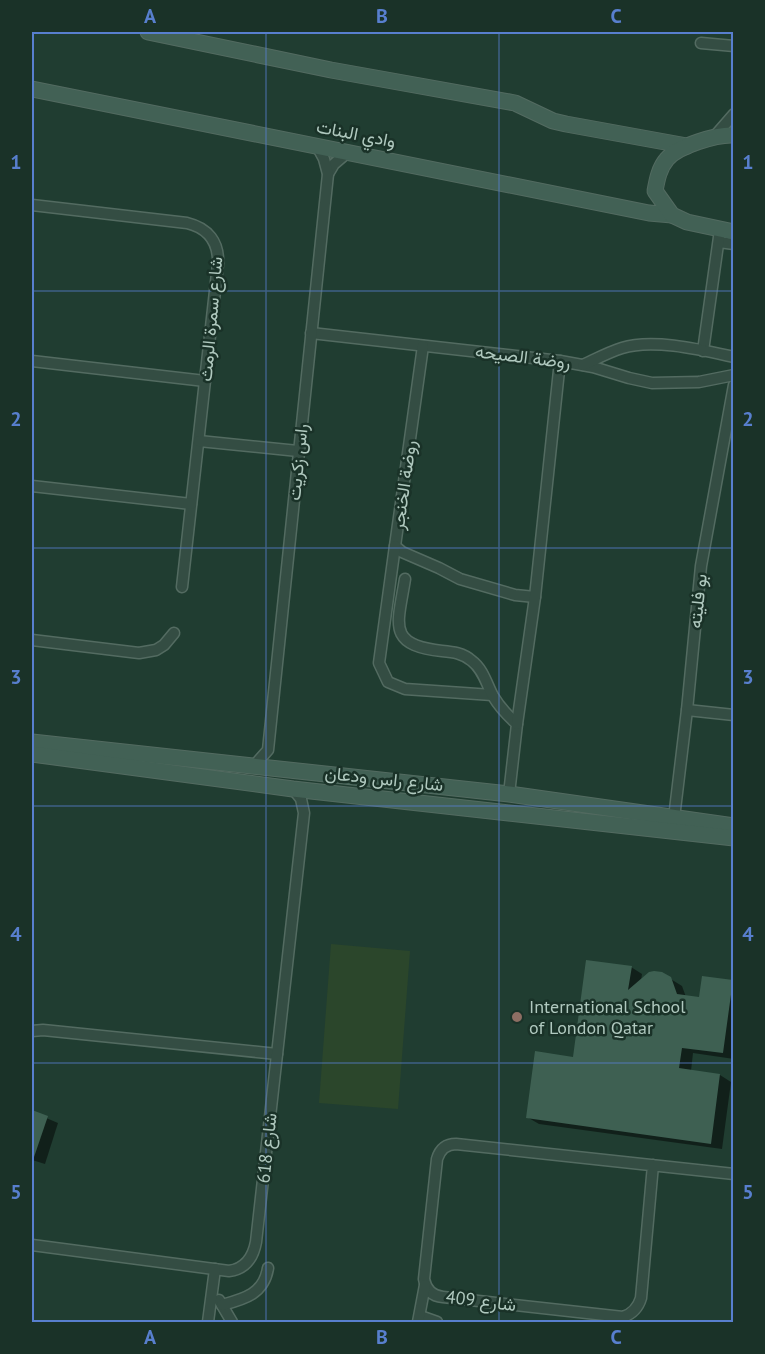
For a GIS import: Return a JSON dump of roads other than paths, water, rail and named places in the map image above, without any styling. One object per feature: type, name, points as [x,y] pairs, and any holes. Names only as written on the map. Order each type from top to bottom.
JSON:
[{"type":"street","points":[[148,32],[331,70],[515,103],[553,121],[687,146]]},
{"type":"street","points":[[701,43],[734,46]]},
{"type":"street","name":"وادي البنات","points":[[32,89],[649,213],[672,215],[724,234]]},
{"type":"street","points":[[714,137],[734,114]]},
{"type":"street","points":[[672,215],[655,190],[660,169],[668,158],[687,146],[714,137],[734,135]]},
{"type":"street","name":"راس زكريت","points":[[268,750],[328,174],[317,146]]},
{"type":"street","points":[[328,174],[338,159],[348,152]]},
{"type":"street","name":"شارع سمرة الرمث","points":[[32,206],[196,225],[211,237],[218,254],[182,587]]},
{"type":"street","points":[[703,351],[714,263],[724,234],[734,243]]},
{"type":"street","name":"روضة الصيحه","points":[[311,333],[560,361],[652,382],[699,382],[734,375]]},
{"type":"street","name":"روضة الخنجر","points":[[423,345],[395,546],[402,552],[460,579],[515,595],[535,597]]},
{"type":"street","points":[[583,365],[624,347],[655,345],[687,347],[734,357]]},
{"type":"street","points":[[32,361],[205,381]]},
{"type":"street","points":[[509,794],[535,597],[560,361]]},
{"type":"street","name":"بو فليته","points":[[674,818],[701,566],[734,385]]},
{"type":"street","points":[[199,441],[298,452]]},
{"type":"street","points":[[32,486],[191,504]]},
{"type":"street","points":[[395,546],[379,663],[388,682],[405,689],[492,695]]},
{"type":"street","points":[[405,579],[399,623],[404,638],[416,647],[454,652],[470,659],[477,665],[503,712],[517,724]]},
{"type":"street","points":[[32,640],[138,653],[156,650],[164,645],[174,633]]},
{"type":"street","points":[[687,710],[734,715]]},
{"type":"street","name":"شارع راس ودعان","points":[[32,742],[509,794],[734,826]]},
{"type":"street","points":[[253,767],[268,750],[273,761],[282,770]]},
{"type":"street","name":"شارع راس ودعان","points":[[32,754],[293,789],[734,838]]},
{"type":"street","points":[[293,789],[302,799],[304,813]]},
{"type":"street","points":[[304,813],[308,803],[320,792]]},
{"type":"street","name":"شارع 618","points":[[32,1245],[229,1271],[241,1268],[249,1261],[255,1249],[304,813]]},
{"type":"street","points":[[32,1026],[43,1030]]},
{"type":"street","points":[[32,1031],[43,1030],[278,1054]]},
{"type":"street","name":"شارع 409","points":[[653,1165],[642,1298],[637,1308],[628,1315],[623,1317],[438,1297],[428,1291],[424,1279],[437,1159],[445,1146],[456,1144],[734,1173]]},
{"type":"street","points":[[222,1305],[245,1298],[258,1290],[265,1280],[268,1268]]},
{"type":"street","points":[[208,1323],[215,1269]]},
{"type":"street","points":[[425,1285],[419,1319],[437,1323]]},
{"type":"street","points":[[212,1289],[232,1323]]},
{"type":"place","name":"International School of London Qatar","points":[[517,1017]]}]
